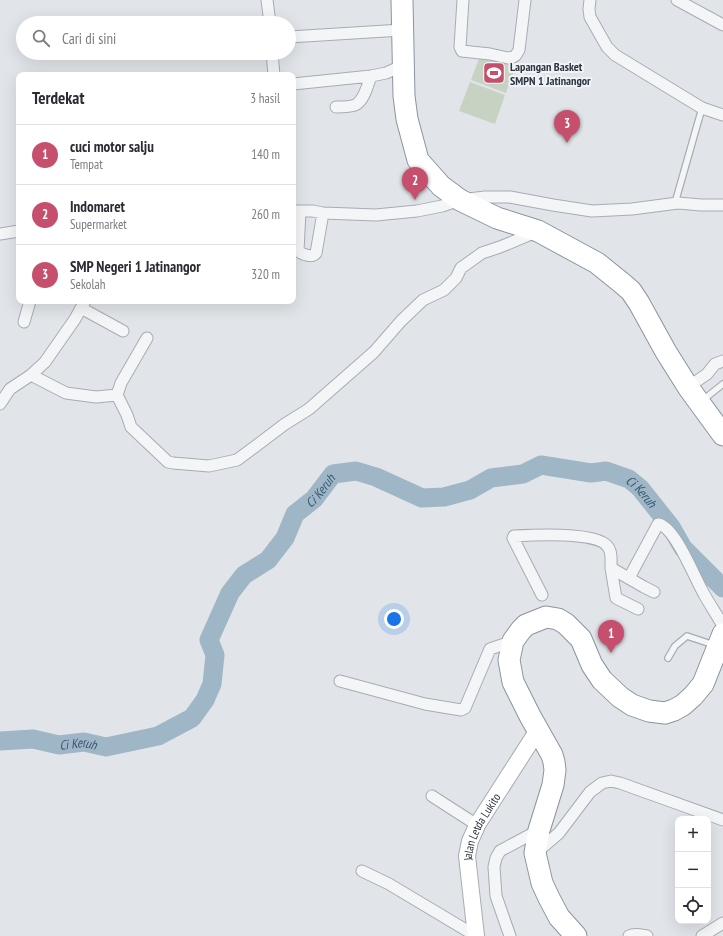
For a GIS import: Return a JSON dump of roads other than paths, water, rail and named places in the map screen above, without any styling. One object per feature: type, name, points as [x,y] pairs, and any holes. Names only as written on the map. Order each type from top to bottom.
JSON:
[{"type":"highway","points":[[402,0],[404,96],[407,119],[418,160],[441,186],[460,200],[497,218],[538,231],[597,263],[631,292],[639,303],[666,352],[694,395],[721,430]]},
{"type":"highway","points":[[576,936],[559,916],[549,898],[542,883],[535,853],[539,830],[553,785],[555,770],[552,755],[512,682],[509,660],[513,641],[526,625],[546,617],[558,619],[566,624],[581,640],[592,665],[602,680],[620,697],[632,705],[649,711],[665,712],[674,710],[683,705],[693,696],[703,684],[720,650]]},
{"type":"street","points":[[267,0],[269,16]]},
{"type":"street","points":[[463,0],[460,47],[462,51],[490,54],[508,58],[516,55],[519,50],[525,0]]},
{"type":"street","points":[[590,0],[590,17],[607,47],[614,55],[702,108],[723,115]]},
{"type":"street","points":[[677,0],[723,25]]},
{"type":"street","points":[[296,37],[402,30]]},
{"type":"street","points":[[273,60],[274,72]]},
{"type":"street","points":[[296,84],[371,76],[386,73],[404,65]]},
{"type":"street","points":[[336,107],[354,106],[358,103],[366,92],[371,76]]},
{"type":"street","points":[[323,213],[316,252],[312,256],[303,254],[298,251],[296,211],[376,215],[418,211],[442,206],[460,200],[485,197],[510,197],[592,211],[632,209],[675,203],[723,206]]},
{"type":"street","points":[[0,234],[16,231]]},
{"type":"street","points":[[148,338],[121,383],[117,394],[131,427],[168,462],[209,466],[237,460],[285,424],[309,409],[374,352],[401,321],[423,300],[444,290],[456,278],[461,268],[482,253],[538,231]]},
{"type":"street","points":[[24,322],[29,304]]},
{"type":"street","points":[[0,404],[10,389],[31,375],[45,362],[83,304],[123,331]]},
{"type":"street","points":[[694,395],[715,364],[723,361]]},
{"type":"street","points":[[31,375],[66,393],[96,397],[117,394]]},
{"type":"street","points":[[629,578],[658,524],[662,524],[678,542],[703,593],[723,626]]},
{"type":"street","points":[[542,595],[513,538],[514,536],[542,534],[597,539],[603,542],[608,546],[611,555],[611,568],[616,598],[638,609]]},
{"type":"street","points":[[611,568],[654,592]]},
{"type":"street","points":[[340,681],[425,704],[461,710],[465,708],[490,649],[513,641]]},
{"type":"street","name":"Jalan Letda Lukito","points":[[476,936],[467,856],[470,841],[477,825],[538,730]]},
{"type":"street","points":[[535,853],[559,833],[590,792],[602,783],[611,781],[620,782],[723,820]]},
{"type":"street","points":[[432,796],[477,825]]},
{"type":"street","points":[[510,936],[496,896],[494,867],[496,858],[500,851],[539,830]]},
{"type":"street","points":[[362,871],[389,884],[476,936]]},
{"type":"street","points":[[702,936],[723,923]]},
{"type":"street","points":[[629,936],[637,934],[647,936]]},
{"type":"lane","points":[[675,203],[702,108]]},
{"type":"lane","points":[[694,395],[723,384]]},
{"type":"lane","points":[[668,658],[675,646],[687,636],[720,650]]},
{"type":"waterway","name":"Ci Keruh","points":[[0,741],[33,739],[59,745],[84,742],[106,747],[158,736],[192,718],[205,700],[212,684],[215,655],[209,640],[230,593],[244,575],[268,560],[285,538],[295,514],[314,499],[333,474],[356,471],[376,477],[422,498],[444,497],[470,490],[491,478],[523,474],[541,465],[591,473],[606,471],[629,479],[640,488],[671,527],[683,548],[723,588]]},
{"type":"place","name":"Lapangan Basket SMPN 1 Jatinangor","points":[[494,73]]},
{"type":"place","name":"SMP Negeri 1 Jatinangor","points":[[567,143]]},
{"type":"place","name":"Indomaret","points":[[415,200]]},
{"type":"place","name":"cuci motor salju","points":[[611,653]]}]
